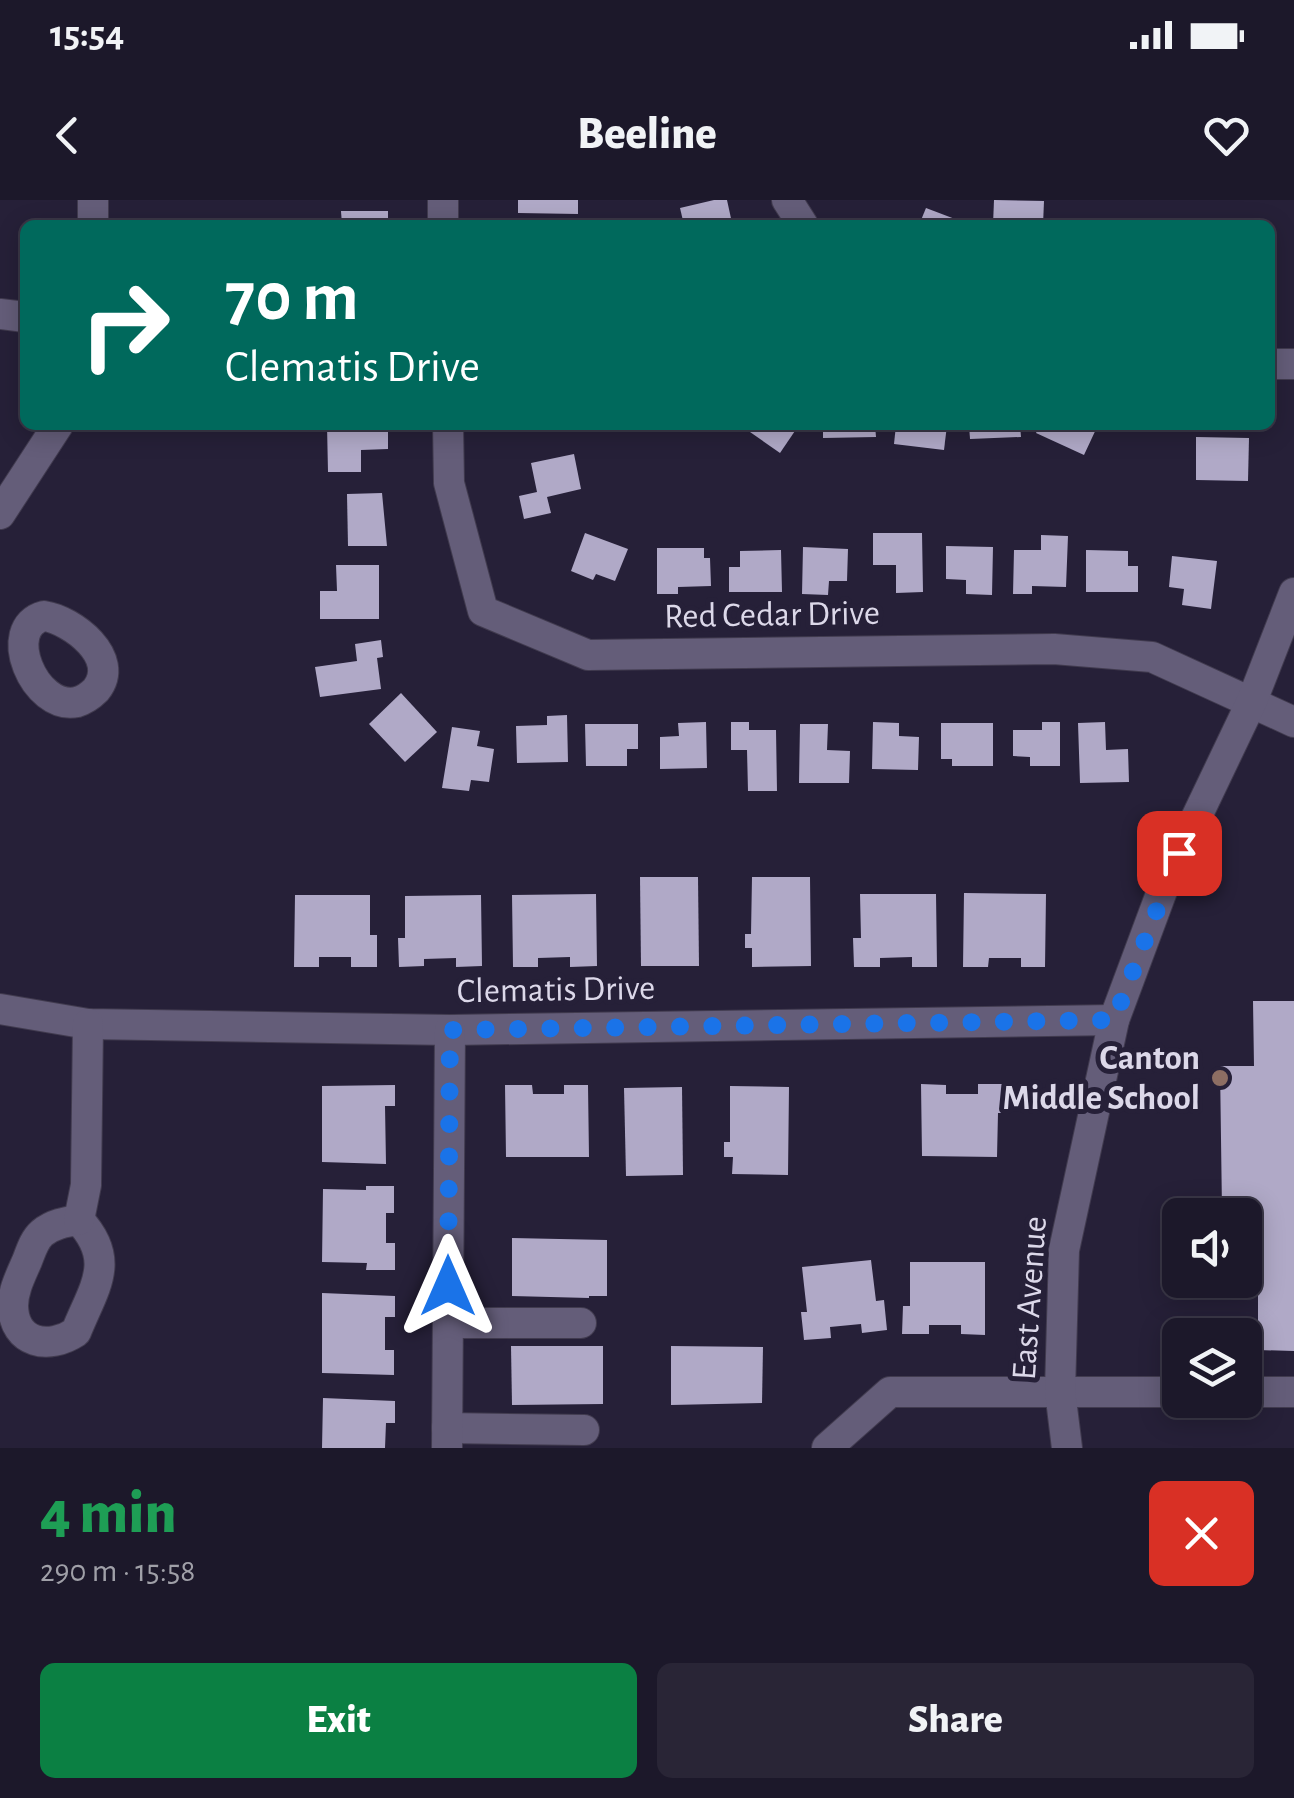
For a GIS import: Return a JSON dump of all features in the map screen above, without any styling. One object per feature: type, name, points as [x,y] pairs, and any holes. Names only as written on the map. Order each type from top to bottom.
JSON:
[{"type":"street","points":[[0,514],[55,430]]},
{"type":"street","name":"Red Cedar Drive","points":[[448,430],[449,483],[483,611],[588,655],[1054,649],[1152,656],[1252,701]]},
{"type":"street","name":"East Avenue","points":[[1067,1448],[1060,1391],[1064,1250],[1114,1020],[1165,884],[1252,701],[1294,593]]},
{"type":"street","points":[[1252,701],[1294,722]]},
{"type":"street","name":"Clematis Drive","points":[[0,1008],[88,1024],[450,1030],[1114,1020]]},
{"type":"street","points":[[79,1220],[86,1185],[88,1024]]},
{"type":"street","points":[[450,1030],[447,1438],[584,1430]]},
{"type":"street","points":[[448,1322],[582,1324]]},
{"type":"street","points":[[827,1448],[890,1392],[1162,1392]]},
{"type":"street","points":[[1262,1392],[1294,1392]]},
{"type":"building","points":[[518,200],[578,200],[578,214],[518,213]]},
{"type":"building","points":[[727,200],[731,220],[683,220],[680,208]]},
{"type":"building","points":[[994,200],[1044,201],[1043,220],[993,220]]},
{"type":"building","points":[[926,208],[955,219],[955,220],[921,220]]},
{"type":"building","points":[[341,211],[388,211],[388,220],[342,220]]},
{"type":"building","points":[[327,430],[388,430],[388,449],[361,450],[361,472],[328,472]]},
{"type":"building","points":[[747,430],[796,430],[780,453]]},
{"type":"building","points":[[823,430],[875,430],[876,437],[823,438]]},
{"type":"building","points":[[895,430],[946,430],[944,450],[894,444]]},
{"type":"building","points":[[969,430],[1020,430],[1021,437],[970,439]]},
{"type":"building","points":[[1038,430],[1096,430],[1084,455],[1036,433]]},
{"type":"building","points":[[1196,437],[1249,438],[1248,481],[1196,480]]},
{"type":"building","points":[[574,454],[581,489],[547,497],[551,513],[524,519],[519,496],[537,492],[531,463]]},
{"type":"building","points":[[382,493],[387,546],[348,546],[347,494]]},
{"type":"building","points":[[585,533],[628,549],[615,581],[596,574],[593,580],[571,571]]},
{"type":"building","points":[[873,533],[922,533],[923,592],[896,593],[896,565],[873,565]]},
{"type":"building","points":[[1041,535],[1068,536],[1066,587],[1032,586],[1032,594],[1013,594],[1014,550],[1041,550]]},
{"type":"building","points":[[946,546],[993,547],[992,595],[966,594],[966,580],[946,579]]},
{"type":"building","points":[[803,547],[848,549],[847,581],[829,581],[828,595],[802,594]]},
{"type":"building","points":[[657,548],[704,548],[704,558],[710,558],[711,586],[678,587],[678,594],[657,594]]},
{"type":"building","points":[[781,550],[782,592],[729,592],[729,567],[740,567],[740,551]]},
{"type":"building","points":[[1086,550],[1128,551],[1128,566],[1138,566],[1138,592],[1086,592]]},
{"type":"building","points":[[1172,556],[1217,561],[1211,609],[1182,605],[1184,589],[1169,587]]},
{"type":"building","points":[[336,565],[379,565],[379,619],[320,619],[320,591],[337,591]]},
{"type":"building","points":[[381,640],[383,657],[377,658],[381,689],[320,697],[315,667],[357,661],[355,644]]},
{"type":"building","points":[[401,693],[437,732],[405,762],[369,724]]},
{"type":"building","points":[[567,715],[568,762],[517,763],[516,726],[547,725],[547,716]]},
{"type":"building","points":[[706,722],[707,768],[660,769],[660,737],[679,736],[678,723]]},
{"type":"building","points":[[731,722],[749,722],[749,730],[776,730],[777,791],[748,791],[747,750],[731,750]]},
{"type":"building","points":[[873,722],[899,723],[899,736],[919,737],[918,770],[872,769]]},
{"type":"building","points":[[1042,722],[1060,722],[1060,766],[1030,766],[1030,757],[1013,756],[1013,730],[1042,730]]},
{"type":"building","points":[[1105,722],[1106,750],[1128,749],[1129,782],[1080,783],[1078,723]]},
{"type":"building","points":[[941,723],[993,723],[993,766],[952,766],[952,759],[941,759]]},
{"type":"building","points":[[585,724],[638,724],[638,749],[627,749],[627,766],[586,766]]},
{"type":"building","points":[[800,724],[828,724],[827,750],[850,751],[849,783],[799,783]]},
{"type":"building","points":[[452,727],[480,731],[477,746],[494,749],[489,782],[471,780],[469,791],[442,788]]},
{"type":"building","points":[[640,877],[698,877],[699,966],[641,966]]},
{"type":"building","points":[[752,877],[810,877],[811,966],[752,967],[752,948],[745,948],[745,934],[751,934]]},
{"type":"building","points":[[964,893],[1046,894],[1045,967],[1021,967],[1021,958],[989,958],[988,967],[963,967]]},
{"type":"building","points":[[596,894],[597,966],[570,967],[570,957],[538,958],[538,967],[513,967],[512,895]]},
{"type":"building","points":[[860,894],[936,894],[937,967],[912,967],[912,957],[880,958],[880,967],[854,967],[853,938],[861,938]]},
{"type":"building","points":[[295,895],[370,895],[370,935],[377,935],[377,967],[351,967],[351,957],[319,957],[319,967],[294,967]]},
{"type":"building","points":[[481,895],[482,966],[456,967],[456,958],[424,959],[424,966],[399,967],[398,938],[405,938],[405,896]]},
{"type":"building","points":[[1253,1001],[1294,1001],[1294,1351],[1262,1350],[1258,1298],[1262,1298],[1262,1198],[1222,1198],[1220,1066],[1254,1066]]},
{"type":"building","points":[[921,1084],[946,1085],[946,1094],[978,1094],[978,1084],[1004,1084],[1004,1113],[998,1113],[997,1157],[922,1156]]},
{"type":"building","points":[[395,1085],[395,1106],[385,1106],[386,1164],[322,1162],[322,1086]]},
{"type":"building","points":[[505,1085],[532,1085],[533,1094],[564,1094],[564,1085],[588,1085],[589,1157],[506,1157]]},
{"type":"building","points":[[730,1086],[789,1087],[788,1175],[732,1174],[733,1157],[724,1157],[724,1142],[730,1142]]},
{"type":"building","points":[[682,1087],[683,1175],[626,1176],[624,1088]]},
{"type":"building","points":[[366,1186],[394,1186],[394,1213],[386,1213],[386,1243],[395,1243],[395,1270],[366,1270],[367,1263],[322,1262],[323,1189],[366,1190]]},
{"type":"building","points":[[512,1238],[607,1240],[607,1296],[512,1296]]},
{"type":"building","points":[[871,1260],[876,1301],[884,1300],[887,1330],[862,1333],[861,1324],[830,1327],[831,1338],[804,1340],[801,1312],[807,1312],[802,1267]]},
{"type":"building","points":[[910,1262],[985,1262],[985,1335],[961,1334],[961,1325],[929,1325],[929,1334],[902,1334],[903,1306],[910,1306]]},
{"type":"building","points":[[322,1293],[395,1296],[395,1317],[385,1317],[385,1350],[394,1350],[394,1375],[322,1373]]},
{"type":"building","points":[[511,1346],[603,1346],[603,1404],[512,1405]]},
{"type":"building","points":[[671,1346],[763,1347],[762,1403],[671,1405]]},
{"type":"building","points":[[323,1398],[395,1401],[395,1423],[386,1423],[385,1448],[322,1448]]},
{"type":"place","name":"Canton Middle School","points":[[1220,1078]]},
{"type":"route","points":[[448,1286],[450,1030],[1114,1020],[1179,853]]}]
